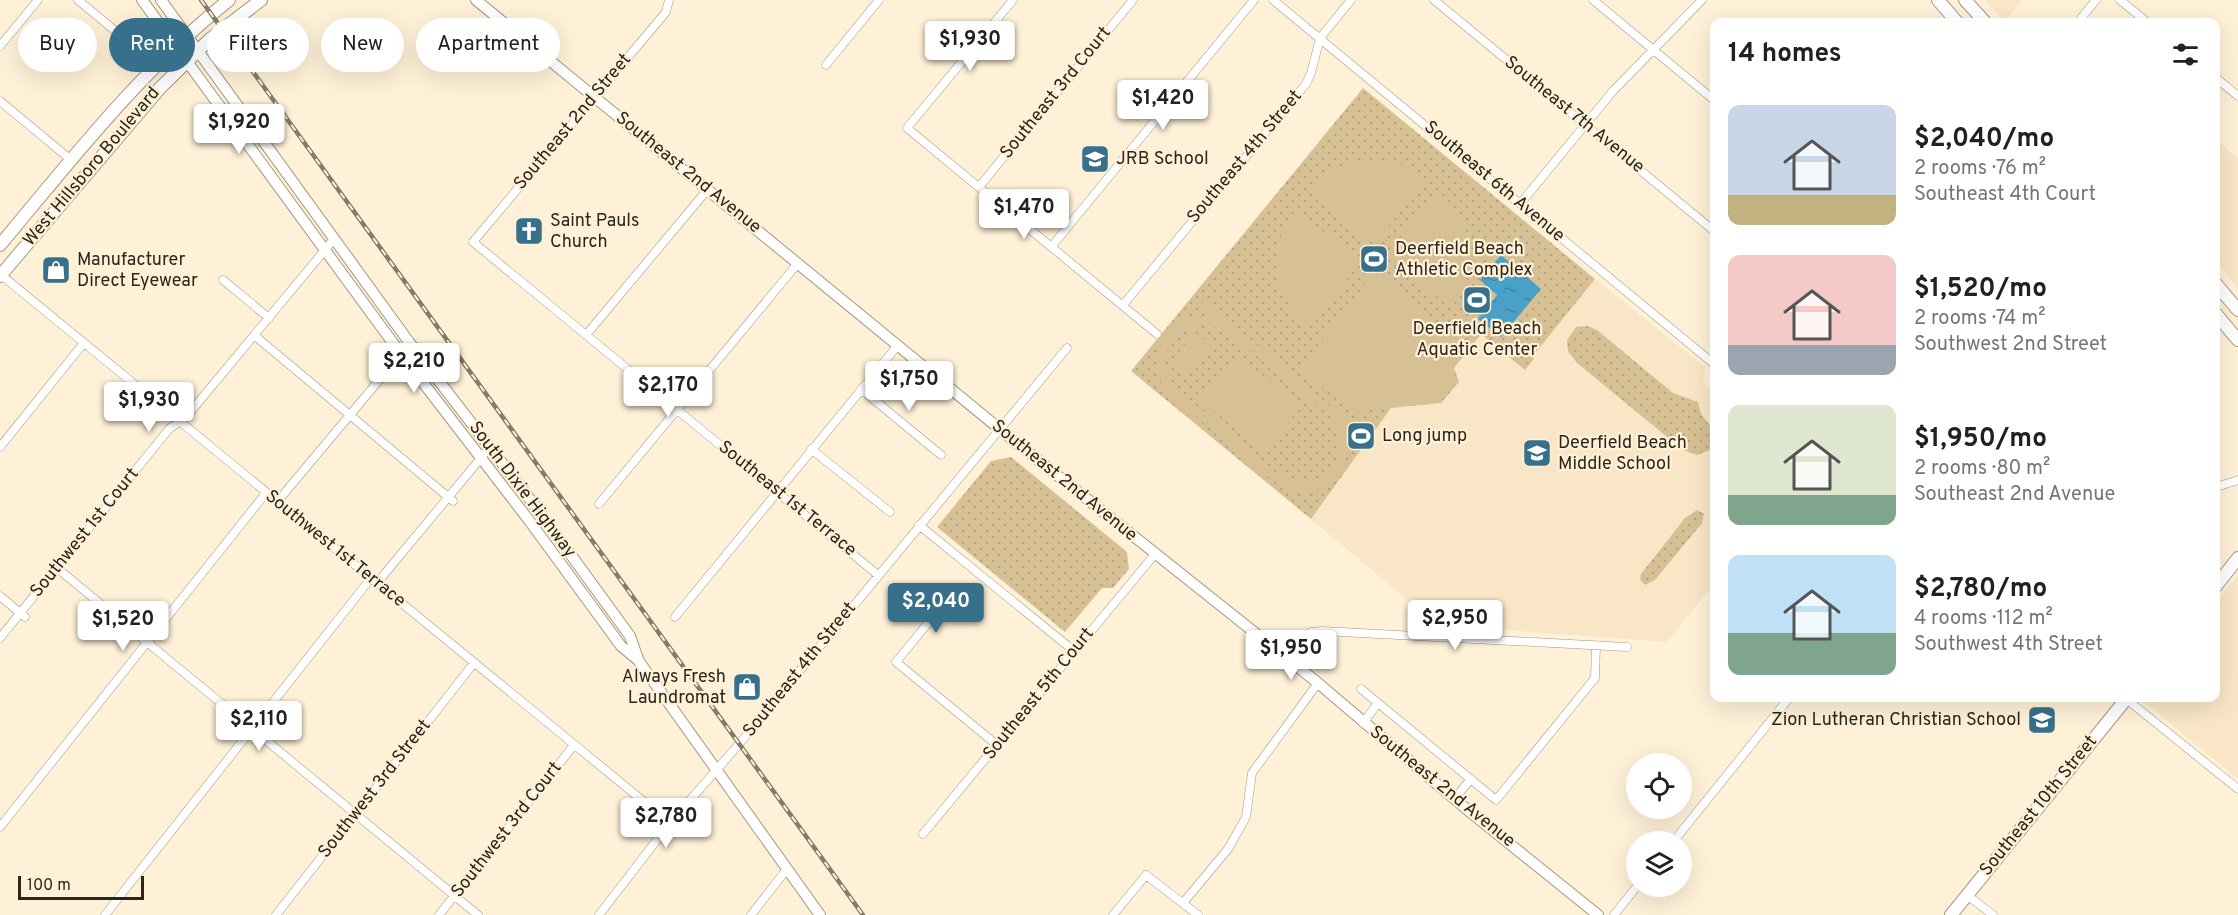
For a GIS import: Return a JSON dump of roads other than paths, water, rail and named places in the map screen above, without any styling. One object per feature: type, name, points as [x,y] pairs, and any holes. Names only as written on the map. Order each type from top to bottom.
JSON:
[{"type":"main road","name":"South Dixie Highway","points":[[142,0],[156,18]]},
{"type":"main road","name":"South Dixie Highway","points":[[161,0],[174,18]]},
{"type":"main road","name":"West Hillsboro Boulevard","points":[[195,28],[229,0]]},
{"type":"main road","name":"West Hillsboro Boulevard","points":[[195,53],[261,0]]},
{"type":"main road","points":[[1938,0],[1954,18]]},
{"type":"main road","points":[[1965,0],[1981,18]]},
{"type":"main road","name":"Southeast 2nd Avenue","points":[[480,2],[1155,554],[1318,683],[1454,799],[1598,915]]},
{"type":"main road","name":"South Dixie Highway","points":[[195,46],[334,239],[630,636],[638,660]]},
{"type":"main road","name":"South Dixie Highway","points":[[195,71],[401,354],[481,457],[621,646],[638,660],[820,915]]},
{"type":"main road","name":"West Hillsboro Boulevard","points":[[1,248],[71,160],[148,72]]},
{"type":"main road","name":"West Hillsboro Boulevard","points":[[0,275],[135,116],[177,72]]},
{"type":"main road","points":[[2220,289],[2238,310]]},
{"type":"main road","points":[[2220,319],[2238,340]]},
{"type":"main road","points":[[2220,581],[2238,558]]},
{"type":"main road","name":"Southeast 10th Street","points":[[1951,915],[2123,702]]},
{"type":"street","points":[[0,46],[38,0]]},
{"type":"street","points":[[78,0],[109,26]]},
{"type":"street","name":"Southeast 2nd Street","points":[[473,242],[666,12],[670,0]]},
{"type":"street","points":[[826,64],[879,0]]},
{"type":"street","points":[[1013,0],[907,128],[1157,334]]},
{"type":"street","name":"Southeast 3rd Court","points":[[979,187],[1133,0]]},
{"type":"street","points":[[1052,246],[1254,0]]},
{"type":"street","name":"Southeast 6th Avenue","points":[[1273,0],[1710,361]]},
{"type":"street","name":"Southeast 4th Street","points":[[1123,305],[1306,84],[1320,38],[1351,0]]},
{"type":"street","name":"Southeast 7th Avenue","points":[[1434,0],[1710,228]]},
{"type":"street","points":[[1593,0],[1710,97]]},
{"type":"street","points":[[1520,204],[1584,124],[1652,48],[1702,0]]},
{"type":"street","points":[[2081,18],[2096,0]]},
{"type":"street","points":[[2120,0],[2142,18]]},
{"type":"street","points":[[2220,81],[2238,96]]},
{"type":"street","points":[[0,101],[71,160]]},
{"type":"street","points":[[586,335],[708,189]]},
{"type":"street","name":"Southwest 1st Court","points":[[0,638],[22,615],[169,429],[187,416],[334,239]]},
{"type":"street","name":"Southeast 1st Terrace","points":[[473,242],[878,575]]},
{"type":"street","points":[[599,504],[798,263]]},
{"type":"street","name":"Southwest 1st Terrace","points":[[0,275],[670,823]]},
{"type":"street","points":[[223,280],[269,318]]},
{"type":"street","points":[[255,336],[450,498]]},
{"type":"street","points":[[0,447],[83,344]]},
{"type":"street","points":[[675,617],[898,345]]},
{"type":"street","name":"Southeast 4th Street","points":[[599,915],[670,823],[717,770],[1067,348]]},
{"type":"street","points":[[277,502],[401,354]]},
{"type":"street","points":[[861,389],[941,455]]},
{"type":"street","points":[[105,915],[251,730],[374,581],[450,498],[490,447]]},
{"type":"street","points":[[811,449],[890,512]]},
{"type":"street","points":[[2220,486],[2238,480]]},
{"type":"street","points":[[0,827],[266,493]]},
{"type":"street","points":[[920,525],[1074,651]]},
{"type":"street","name":"Southeast 5th Court","points":[[923,834],[1155,554]]},
{"type":"street","points":[[57,568],[478,915]]},
{"type":"street","points":[[956,589],[896,662],[997,745]]},
{"type":"street","points":[[0,597],[22,615]]},
{"type":"street","points":[[1284,658],[1311,632],[1322,631],[1627,646]]},
{"type":"street","points":[[1361,689],[1496,800],[1595,678],[1596,645]]},
{"type":"street","name":"Southwest 3rd Street","points":[[276,915],[474,663]]},
{"type":"street","points":[[1183,903],[1228,849],[1246,816],[1252,773],[1318,683]]},
{"type":"street","points":[[1682,831],[1786,702]]},
{"type":"street","points":[[2131,702],[2238,789]]},
{"type":"street","points":[[1363,723],[1378,703]]},
{"type":"street","name":"Southwest 3rd Court","points":[[440,915],[574,745]]},
{"type":"street","points":[[1454,799],[1471,779]]},
{"type":"street","points":[[751,915],[787,869]]},
{"type":"street","points":[[1113,915],[1146,875],[1198,915]]},
{"type":"street","points":[[1967,895],[1993,915]]},
{"type":"street","points":[[1614,915],[1628,897]]},
{"type":"water","points":[[1501,255],[1541,289],[1501,337],[1478,319],[1497,295],[1480,280]]},
{"type":"railway","points":[[201,0],[863,915]]},
{"type":"place","name":"JRB School","points":[[1095,159]]},
{"type":"place","name":"Saint Pauls Church","points":[[529,231]]},
{"type":"place","name":"Deerfield Beach Athletic Complex","points":[[1374,259]]},
{"type":"place","name":"Manufacturer Direct Eyewear","points":[[56,270]]},
{"type":"place","name":"Deerfield Beach Aquatic Center","points":[[1477,300]]},
{"type":"place","name":"Long jump","points":[[1361,436]]},
{"type":"place","name":"Deerfield Beach Middle School","points":[[1537,453]]},
{"type":"place","name":"Always Fresh Laundromat","points":[[747,687]]},
{"type":"place","name":"Zion Lutheran Christian School","points":[[2042,720]]}]
